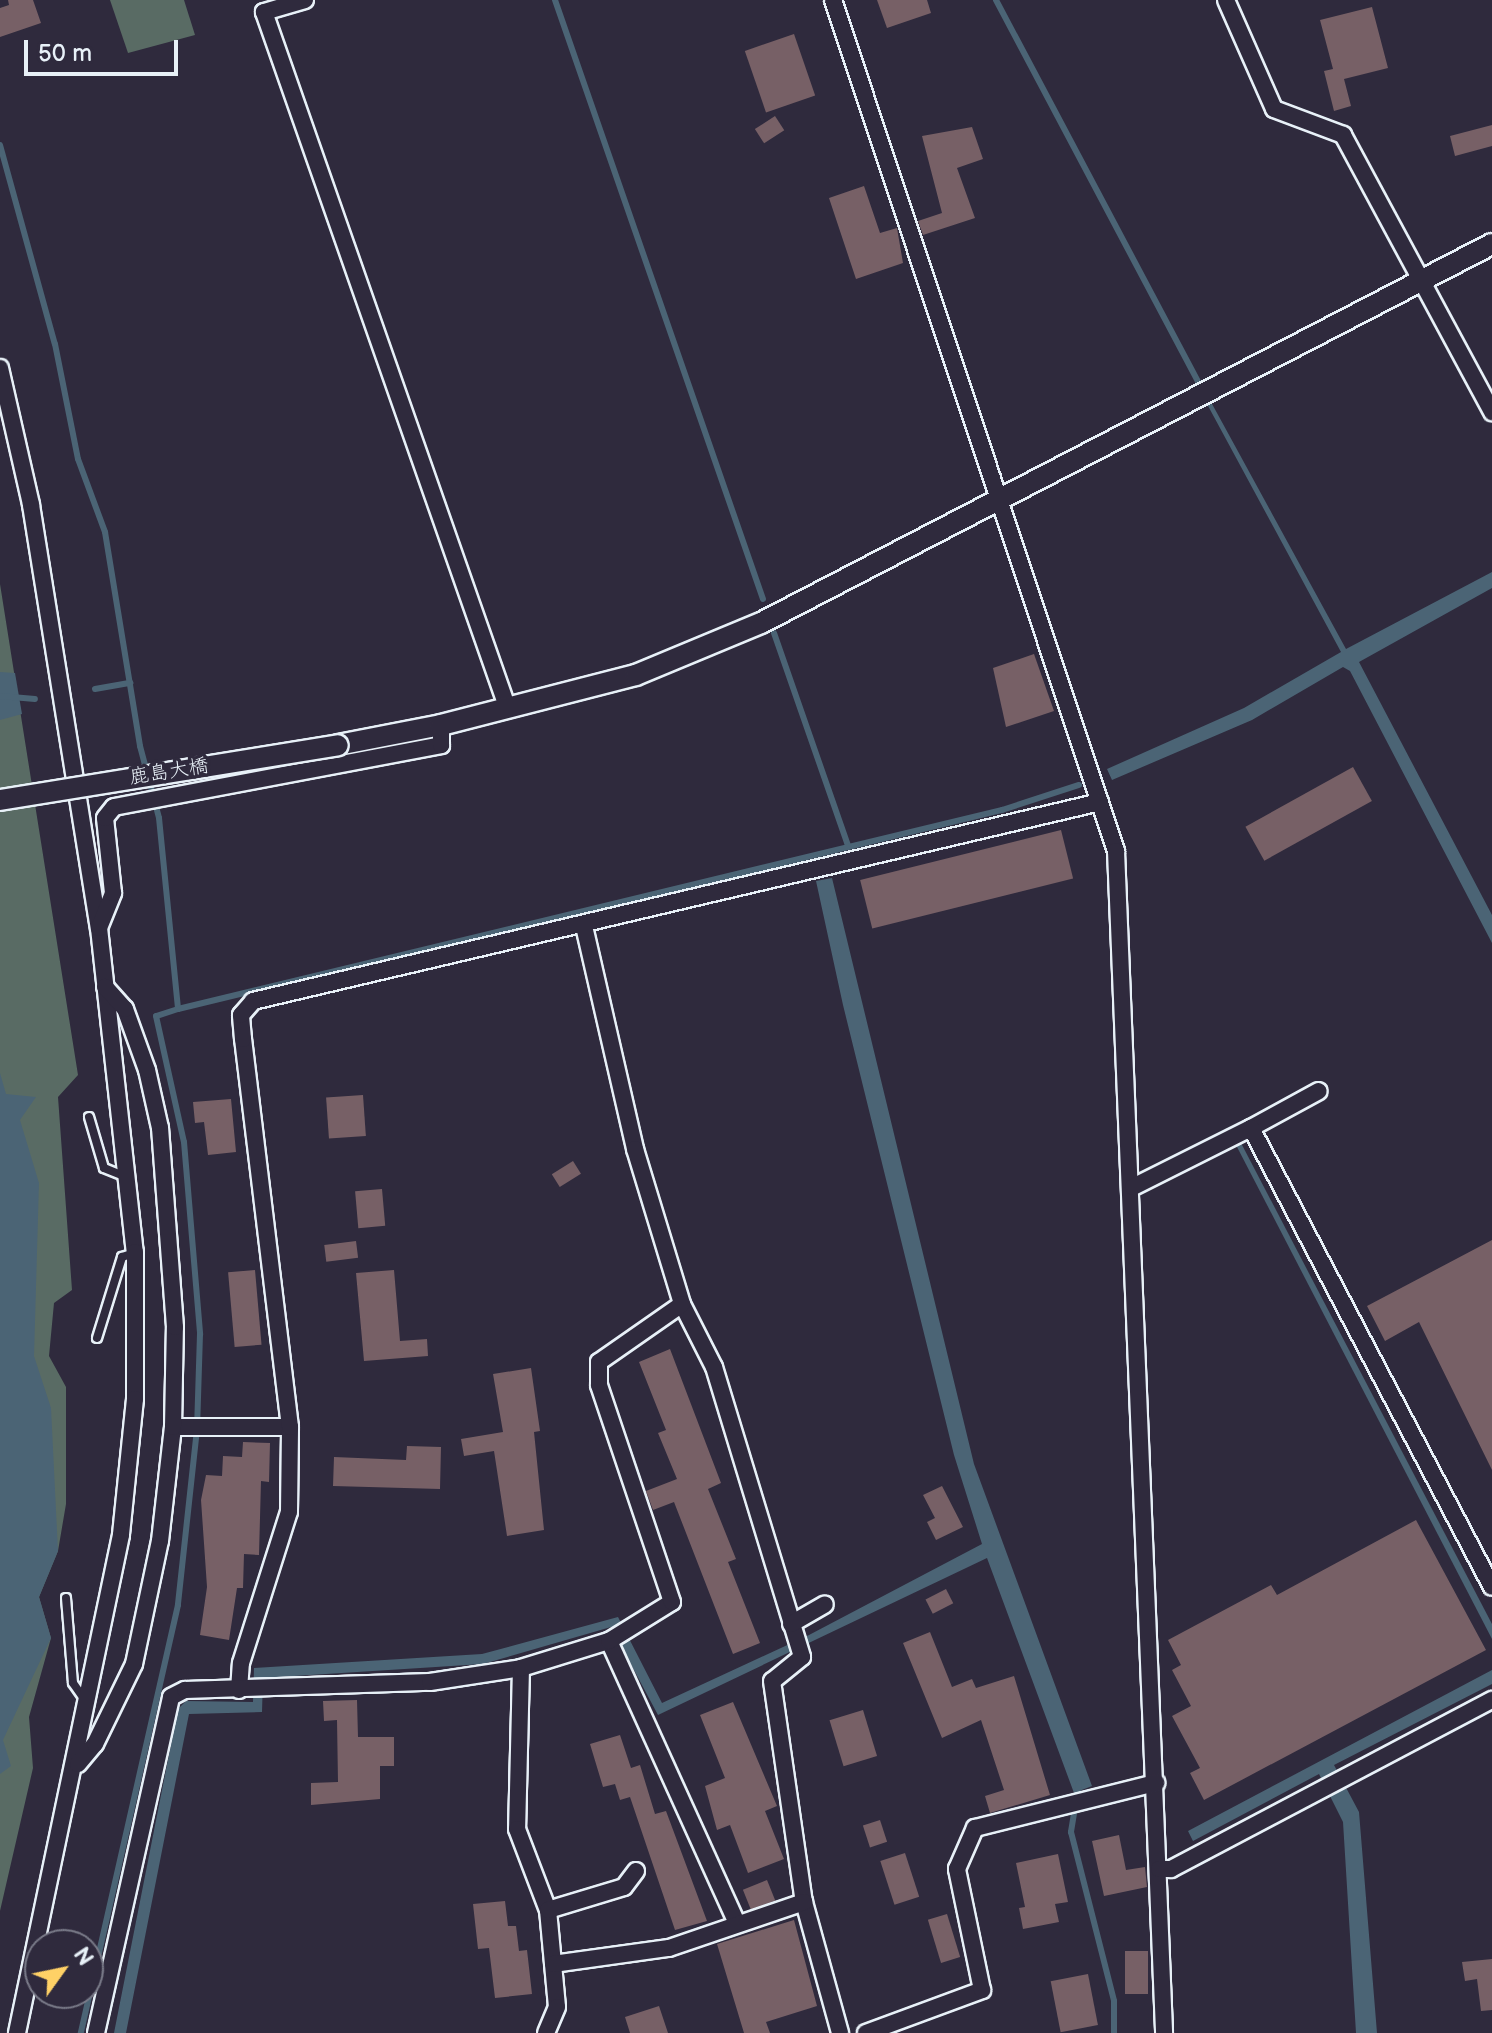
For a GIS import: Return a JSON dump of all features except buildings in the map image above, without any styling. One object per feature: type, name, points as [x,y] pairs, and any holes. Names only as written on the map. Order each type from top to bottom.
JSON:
[{"type":"street","points":[[305,0],[264,12],[508,709]]},
{"type":"street","points":[[833,0],[1116,851],[1133,1187],[1164,2033]]},
{"type":"street","points":[[1226,0],[1274,109],[1343,135],[1492,412]]},
{"type":"street","name":"鹿島大橋","points":[[0,800],[338,745],[441,725],[636,675],[761,623],[1492,244]]},
{"type":"street","points":[[0,368],[31,505],[99,928],[135,1252],[135,1399],[121,1535],[77,1765],[17,2033]]},
{"type":"street","points":[[99,928],[113,893],[105,818],[114,807],[441,745],[441,725]]},
{"type":"street","points":[[251,1690],[241,1663],[289,1512],[290,1427],[241,1015],[253,1001],[584,926],[1100,802]]},
{"type":"street","points":[[584,926],[635,1149],[682,1304],[714,1367],[802,1657],[772,1681],[804,1902],[840,2033]]},
{"type":"street","points":[[77,1765],[95,1744],[134,1664],[160,1541],[178,1428],[175,1327],[160,1128],[147,1070],[125,1009],[105,987]]},
{"type":"street","points":[[1133,1187],[1319,1091]]},
{"type":"street","points":[[1251,1128],[1492,1587]]},
{"type":"street","points":[[96,2033],[164,1713],[171,1697],[185,1690],[430,1682],[521,1668],[609,1641],[672,1602],[599,1385],[599,1362],[682,1304]]},
{"type":"street","points":[[178,1428],[290,1427]]},
{"type":"street","points":[[793,1628],[825,1604]]},
{"type":"street","points":[[609,1641],[736,1921]]},
{"type":"street","points":[[521,1668],[517,1829],[548,1910],[557,2007],[546,2033]]},
{"type":"street","points":[[1159,1869],[1171,1869],[1492,1700]]},
{"type":"street","points":[[866,2033],[982,1990],[957,1869],[975,1828],[1156,1783]]},
{"type":"street","points":[[548,1910],[624,1887],[636,1871]]},
{"type":"street","points":[[553,1964],[669,1948],[736,1921],[804,1902]]},
{"type":"lane","points":[[89,1117],[104,1168],[129,1178]]},
{"type":"lane","points":[[97,1338],[122,1257],[135,1252]]},
{"type":"lane","points":[[66,1598],[73,1683],[87,1703]]},
{"type":"green space","points":[[110,0],[184,0],[195,35],[128,53]]},
{"type":"green space","points":[[0,584],[78,1075],[58,1097],[72,1290],[54,1303],[49,1356],[66,1387],[66,1504],[58,1551],[39,1597],[51,1638],[29,1717],[33,1768],[0,1911]]},
{"type":"water","points":[[1211,402],[1346,649],[1492,572],[1492,588],[1359,662],[1492,915],[1492,943],[1350,671],[1343,667],[1252,720],[1112,780],[1107,769],[1244,708],[1341,652],[1207,404]]},
{"type":"water","points":[[0,672],[15,673],[22,714],[0,720]]},
{"type":"water","points":[[832,878],[974,1464],[1092,1786],[1074,1793],[987,1558],[658,1715],[611,1627],[483,1664],[263,1678],[262,1712],[189,1714],[126,2033],[114,2033],[178,1709],[186,1701],[253,1702],[254,1668],[482,1654],[618,1617],[662,1703],[809,1635],[982,1544],[954,1455],[843,1005],[816,881]]},
{"type":"water","points":[[0,1073],[6,1094],[36,1097],[20,1120],[39,1183],[34,1356],[51,1408],[58,1551],[39,1597],[51,1638],[3,1740],[11,1766],[0,1774]]},
{"type":"water","points":[[1241,1143],[1492,1624],[1492,1639],[1236,1145]]},
{"type":"water","points":[[1492,1670],[1492,1684],[1334,1765],[1359,1812],[1377,2033],[1356,2033],[1343,1822],[1319,1774],[1193,1841],[1188,1831]]},
{"type":"waterway","points":[[555,0],[763,599]]},
{"type":"waterway","points":[[996,0],[1198,381]]},
{"type":"waterway","points":[[0,145],[55,344],[78,459],[105,532],[140,746],[159,818],[178,1009],[156,1016],[184,1142],[200,1334],[197,1429],[178,1605],[81,2033]]},
{"type":"waterway","points":[[774,633],[848,845]]},
{"type":"waterway","points":[[95,689],[130,683]]},
{"type":"waterway","points":[[0,696],[35,699]]},
{"type":"waterway","points":[[178,1009],[1002,810],[1079,785]]},
{"type":"waterway","points":[[1079,1783],[1071,1832],[1114,2001],[1114,2033]]}]
